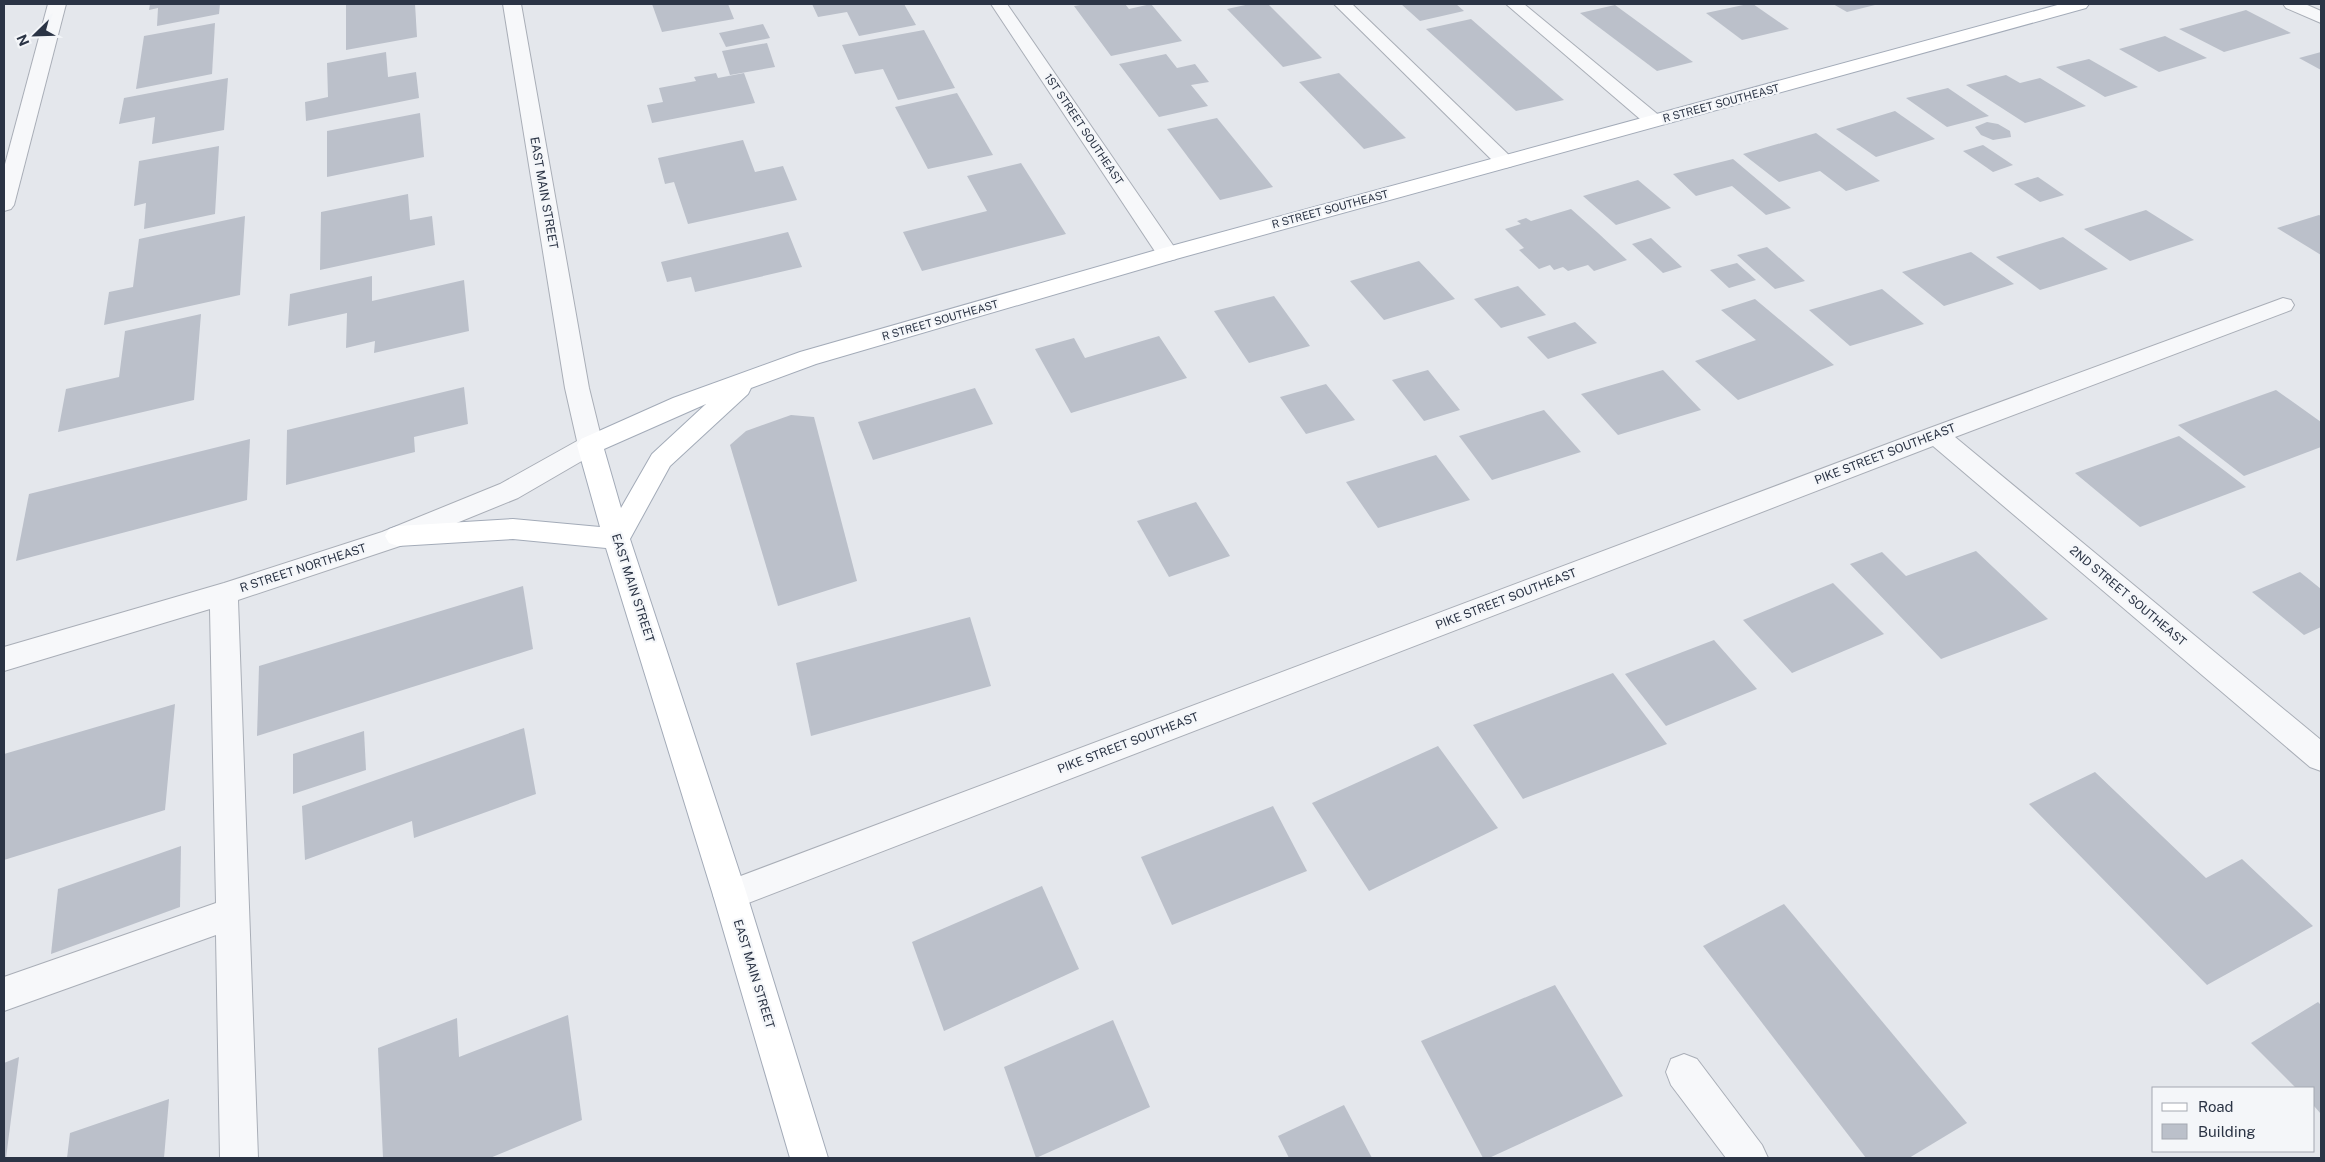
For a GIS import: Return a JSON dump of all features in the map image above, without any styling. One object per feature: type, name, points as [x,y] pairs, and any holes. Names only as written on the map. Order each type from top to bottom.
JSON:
[{"type":"main road","name":"R STREET SOUTHEAST","points":[[590,445],[682,404],[808,358],[1168,254],[2080,4]]},
{"type":"main road","points":[[398,536],[513,529],[617,539],[661,460],[747,380]]},
{"type":"main road","name":"EAST MAIN STREET","points":[[590,445],[617,539],[730,895],[805,1157]]},
{"type":"street","points":[[4,205],[57,4]]},
{"type":"street","name":"EAST MAIN STREET","points":[[512,4],[577,388],[590,445]]},
{"type":"street","name":"1ST STREET SOUTHEAST","points":[[999,4],[1168,254]]},
{"type":"street","points":[[1342,4],[1505,162]]},
{"type":"street","points":[[1514,4],[1654,121]]},
{"type":"street","points":[[2292,4],[2321,18]]},
{"type":"street","name":"PIKE STREET SOUTHEAST","points":[[730,895],[1936,435],[2283,305]]},
{"type":"street","name":"2ND STREET SOUTHEAST","points":[[1936,435],[2321,758]]},
{"type":"street","name":"R STREET NORTHEAST","points":[[4,659],[224,594],[398,536],[509,491],[590,445]]},
{"type":"street","points":[[224,594],[239,1158]]},
{"type":"street","points":[[4,994],[233,913]]},
{"type":"street","points":[[1684,1072],[1749,1158]]},
{"type":"building","points":[[150,4],[220,4],[219,14],[157,26],[158,8],[149,10]]},
{"type":"building","points":[[346,4],[415,4],[417,37],[346,50]]},
{"type":"building","points":[[652,4],[728,4],[734,19],[662,32]]},
{"type":"building","points":[[812,4],[904,4],[916,25],[859,36],[847,12],[818,17]]},
{"type":"building","points":[[1125,4],[1129,9],[1151,4],[1182,41],[1111,56],[1074,6]]},
{"type":"building","points":[[1250,4],[1268,4],[1322,58],[1283,67],[1227,9]]},
{"type":"building","points":[[1401,4],[1456,4],[1464,11],[1420,21]]},
{"type":"building","points":[[1753,4],[1789,29],[1742,40],[1706,13]]},
{"type":"building","points":[[1833,4],[1879,4],[1847,12]]},
{"type":"building","points":[[1615,5],[1693,62],[1657,71],[1580,13]]},
{"type":"building","points":[[2246,10],[2291,33],[2224,52],[2179,29]]},
{"type":"building","points":[[1471,19],[1564,100],[1516,111],[1426,29]]},
{"type":"building","points":[[215,23],[212,74],[136,89],[144,36]]},
{"type":"building","points":[[763,24],[770,38],[726,47],[719,33]]},
{"type":"building","points":[[924,30],[955,88],[898,100],[883,69],[855,74],[842,45]]},
{"type":"building","points":[[2165,36],[2207,58],[2159,72],[2119,49]]},
{"type":"building","points":[[767,43],[775,67],[730,75],[722,51]]},
{"type":"building","points":[[386,52],[388,77],[416,72],[419,98],[306,121],[305,102],[328,97],[327,63]]},
{"type":"building","points":[[2321,52],[2321,70],[2299,58]]},
{"type":"building","points":[[1166,54],[1177,68],[1195,64],[1209,82],[1191,85],[1208,106],[1159,117],[1119,64]]},
{"type":"building","points":[[2089,59],[2138,87],[2105,97],[2056,67]]},
{"type":"building","points":[[716,73],[718,78],[744,73],[755,103],[652,123],[647,105],[663,102],[659,88],[696,81],[694,77]]},
{"type":"building","points":[[1339,73],[1406,138],[1364,149],[1299,82]]},
{"type":"building","points":[[2006,75],[2020,83],[2040,78],[2086,106],[2025,123],[1966,85]]},
{"type":"building","points":[[228,78],[224,130],[152,144],[155,117],[119,124],[124,98]]},
{"type":"building","points":[[1948,88],[1989,116],[1947,127],[1906,98]]},
{"type":"building","points":[[957,93],[993,155],[928,169],[895,107]]},
{"type":"building","points":[[1895,111],[1935,139],[1876,157],[1836,129]]},
{"type":"building","points":[[420,113],[424,157],[327,177],[327,131]]},
{"type":"building","points":[[1217,118],[1273,187],[1220,200],[1167,129]]},
{"type":"building","points":[[1987,122],[1998,124],[2010,131],[2011,137],[1993,140],[1981,135],[1975,127]]},
{"type":"building","points":[[1816,133],[1880,181],[1846,191],[1820,171],[1779,182],[1743,154]]},
{"type":"building","points":[[743,140],[755,172],[783,166],[797,200],[688,224],[674,182],[665,184],[658,158]]},
{"type":"building","points":[[1983,145],[2013,165],[1993,172],[1963,151]]},
{"type":"building","points":[[219,146],[215,214],[144,229],[146,203],[134,206],[139,161]]},
{"type":"building","points":[[1733,159],[1791,208],[1766,215],[1732,186],[1696,196],[1673,174]]},
{"type":"building","points":[[1021,163],[1066,234],[922,271],[903,232],[987,211],[967,176]]},
{"type":"building","points":[[2038,177],[2064,195],[2040,202],[2014,184]]},
{"type":"building","points":[[1638,180],[1671,208],[1616,225],[1583,196]]},
{"type":"building","points":[[408,194],[410,220],[432,216],[435,245],[320,270],[321,212]]},
{"type":"building","points":[[1571,209],[1627,260],[1594,271],[1588,265],[1568,271],[1563,267],[1554,270],[1550,265],[1539,269],[1519,250],[1524,248],[1505,229],[1521,224],[1517,221],[1526,218],[1531,221]]},
{"type":"building","points":[[2146,210],[2194,240],[2130,261],[2084,229]]},
{"type":"building","points":[[245,216],[240,295],[104,325],[109,292],[133,287],[139,239]]},
{"type":"building","points":[[2321,216],[2321,255],[2277,228]]},
{"type":"building","points":[[788,232],[802,267],[695,292],[691,277],[667,282],[661,262]]},
{"type":"building","points":[[2063,237],[2108,269],[2040,290],[1996,257]]},
{"type":"building","points":[[1651,238],[1682,267],[1663,273],[1632,244]]},
{"type":"building","points":[[1767,247],[1805,281],[1775,289],[1737,255]]},
{"type":"building","points":[[1971,252],[2014,284],[1944,306],[1902,272]]},
{"type":"building","points":[[1419,261],[1455,299],[1384,320],[1350,281]]},
{"type":"building","points":[[1737,263],[1756,280],[1729,288],[1710,270]]},
{"type":"building","points":[[372,276],[372,301],[464,280],[469,331],[374,353],[375,341],[346,348],[347,313],[288,326],[290,294]]},
{"type":"building","points":[[1518,286],[1546,315],[1501,328],[1474,299]]},
{"type":"building","points":[[1882,289],[1924,324],[1850,346],[1809,310]]},
{"type":"building","points":[[1274,296],[1310,346],[1249,363],[1214,311]]},
{"type":"building","points":[[1755,299],[1834,365],[1738,400],[1695,361],[1756,340],[1721,310]]},
{"type":"building","points":[[201,314],[194,400],[58,432],[66,389],[119,377],[125,331]]},
{"type":"building","points":[[1575,322],[1597,343],[1548,359],[1527,337]]},
{"type":"building","points":[[1159,336],[1187,378],[1071,413],[1035,349],[1074,338],[1085,358]]},
{"type":"building","points":[[1428,370],[1460,410],[1424,421],[1392,380]]},
{"type":"building","points":[[1663,370],[1701,410],[1618,435],[1581,394]]},
{"type":"building","points":[[1326,384],[1355,420],[1306,434],[1280,397]]},
{"type":"building","points":[[464,387],[468,424],[414,437],[415,452],[286,485],[287,430]]},
{"type":"building","points":[[975,388],[993,424],[873,460],[858,422]]},
{"type":"building","points":[[2276,390],[2321,422],[2321,447],[2244,476],[2178,425]]},
{"type":"building","points":[[1544,410],[1581,452],[1492,480],[1459,436]]},
{"type":"building","points":[[791,415],[814,417],[857,581],[778,606],[730,445],[746,431]]},
{"type":"building","points":[[2179,436],[2246,487],[2140,527],[2075,473]]},
{"type":"building","points":[[250,439],[247,500],[16,561],[29,494]]},
{"type":"building","points":[[1436,455],[1470,500],[1378,528],[1346,482]]},
{"type":"building","points":[[1196,502],[1230,556],[1169,577],[1137,521]]},
{"type":"building","points":[[1976,551],[2048,619],[1941,659],[1850,564],[1882,552],[1906,576]]},
{"type":"building","points":[[2300,572],[2321,589],[2321,627],[2304,635],[2252,592]]},
{"type":"building","points":[[1833,583],[1884,634],[1792,673],[1743,620]]},
{"type":"building","points":[[523,586],[533,649],[257,736],[259,666]]},
{"type":"building","points":[[970,617],[991,686],[811,736],[796,663]]},
{"type":"building","points":[[1714,640],[1757,689],[1666,726],[1625,674]]},
{"type":"building","points":[[1613,673],[1667,744],[1523,799],[1473,725]]},
{"type":"building","points":[[175,704],[165,810],[4,860],[4,754]]},
{"type":"building","points":[[524,728],[536,794],[414,838],[412,821],[305,860],[302,806]]},
{"type":"building","points":[[364,731],[366,770],[293,794],[293,754]]},
{"type":"building","points":[[1438,746],[1498,828],[1369,891],[1312,803]]},
{"type":"building","points":[[2095,772],[2206,878],[2242,859],[2313,926],[2207,985],[2029,804]]},
{"type":"building","points":[[1273,806],[1307,871],[1172,925],[1141,857]]},
{"type":"building","points":[[181,846],[180,907],[51,954],[58,889]]},
{"type":"building","points":[[1042,886],[1079,969],[944,1031],[912,942]]},
{"type":"building","points":[[1784,904],[1967,1123],[1909,1158],[1866,1158],[1703,946]]},
{"type":"building","points":[[1555,985],[1623,1096],[1489,1158],[1483,1158],[1421,1041]]},
{"type":"building","points":[[2318,1002],[2321,1005],[2321,1114],[2315,1107],[2315,1087],[2295,1087],[2251,1043]]},
{"type":"building","points":[[568,1015],[582,1120],[490,1158],[383,1158],[378,1048],[457,1018],[459,1057]]},
{"type":"building","points":[[1113,1020],[1150,1107],[1036,1158],[1004,1067]]},
{"type":"building","points":[[19,1057],[6,1158],[4,1158],[4,1063]]},
{"type":"building","points":[[169,1099],[164,1158],[67,1158],[70,1133]]},
{"type":"building","points":[[1344,1105],[1372,1158],[1289,1158],[1278,1136]]}]
